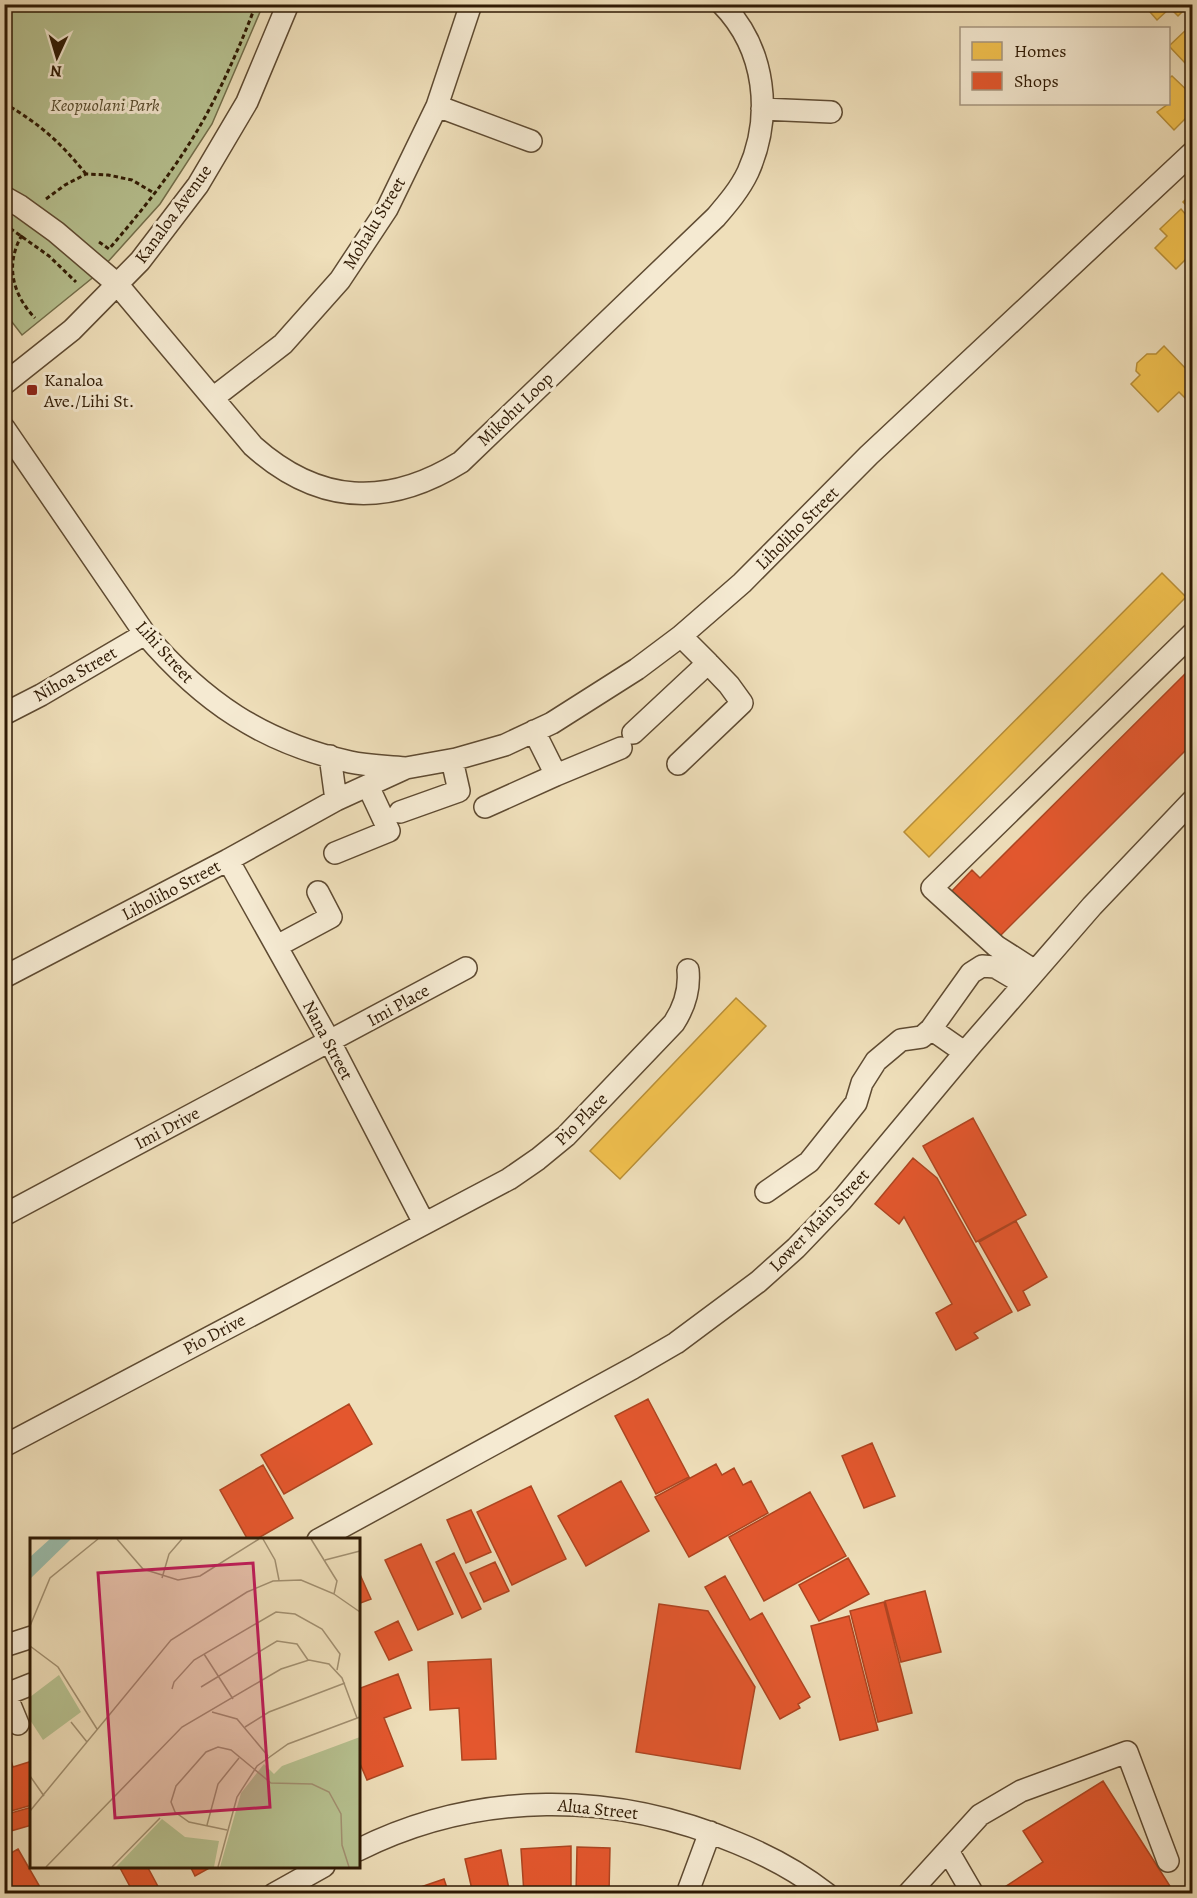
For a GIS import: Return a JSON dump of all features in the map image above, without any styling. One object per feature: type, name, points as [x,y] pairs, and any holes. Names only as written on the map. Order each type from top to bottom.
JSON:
[{"type":"street","name":"Kanaloa Avenue","points":[[4,384],[72,330],[117,285],[140,261],[198,185],[247,102],[288,4]]},
{"type":"street","name":"Mohalu Street","points":[[213,398],[283,344],[340,280],[387,209],[437,106],[471,4]]},
{"type":"street","name":"Mikohu Loop","points":[[4,197],[21,206],[56,232],[117,285],[253,446],[272,463],[293,476],[317,486],[341,492],[366,494],[408,487],[439,475],[460,462],[716,217],[734,197],[757,148],[763,95],[758,68],[749,43],[736,19],[723,4]]},
{"type":"street","points":[[437,106],[531,141]]},
{"type":"street","points":[[762,109],[831,112]]},
{"type":"street","name":"Liholiho Street","points":[[4,978],[228,860],[336,800],[406,768],[452,760],[506,745],[552,723],[637,669],[681,636],[742,583],[869,455],[1192,153]]},
{"type":"street","name":"Lihi Street","points":[[4,428],[145,634],[168,661],[207,697],[252,727],[301,748],[353,762],[406,768]]},
{"type":"street","name":"Nihoa Street","points":[[4,714],[145,634]]},
{"type":"street","points":[[1030,977],[932,888],[1192,634]]},
{"type":"street","points":[[678,764],[742,703],[729,685],[681,636]]},
{"type":"street","points":[[484,807],[627,741],[708,663]]},
{"type":"street","points":[[534,731],[556,775]]},
{"type":"street","points":[[330,756],[336,800]]},
{"type":"street","points":[[400,812],[459,791],[452,760]]},
{"type":"street","points":[[335,854],[389,831],[368,786]]},
{"type":"street","name":"Lower Main Street","points":[[320,1538],[676,1343],[758,1282],[796,1248],[842,1201],[964,1052],[1092,906],[1192,801]]},
{"type":"street","name":"Nana Street","points":[[228,860],[330,1042],[424,1223]]},
{"type":"street","points":[[277,946],[331,917],[318,892]]},
{"type":"street","points":[[766,1192],[809,1162],[856,1103],[862,1083],[876,1061],[901,1040],[922,1037],[931,1029],[971,973],[982,966],[995,967],[1030,977]]},
{"type":"street","name":"Imi Place","points":[[330,1042],[466,968]]},
{"type":"street","name":"Pio Place","points":[[424,1223],[509,1179],[566,1136],[674,1023],[688,992],[688,970]]},
{"type":"street","points":[[931,1029],[964,1052]]},
{"type":"street","name":"Imi Drive","points":[[4,1215],[330,1042]]},
{"type":"street","name":"Pio Drive","points":[[4,1446],[424,1223]]},
{"type":"street","points":[[4,1646],[30,1637]]},
{"type":"street","points":[[18,1724],[5,1695],[30,1685]]},
{"type":"street","points":[[908,1893],[980,1815],[1021,1791],[1127,1752],[1168,1861]]},
{"type":"street","name":"Alua Street","points":[[360,1849],[412,1826],[444,1817],[540,1804],[588,1805],[617,1808],[658,1817],[710,1832],[771,1857],[812,1881],[827,1893]]},
{"type":"street","points":[[687,1893],[710,1832]]},
{"type":"street","points":[[948,1851],[973,1893]]},
{"type":"street","points":[[274,1893],[320,1868]]},
{"type":"path","points":[[109,249],[186,149],[211,105],[256,4]]},
{"type":"path","points":[[4,103],[34,121],[62,145],[86,174]]},
{"type":"path","points":[[46,199],[64,185],[86,174],[108,175],[132,180],[154,193]]},
{"type":"path","points":[[4,224],[49,256],[76,282]]},
{"type":"path","points":[[22,235],[14,252],[12,270],[16,293],[35,318]]},
{"type":"path","points":[[4,270],[12,270]]},
{"type":"green space","name":"Keopuolani Park","points":[[4,5],[263,5],[212,124],[160,204],[96,275],[22,335],[5,313]]},
{"type":"building: Homes","points":[[1143,4],[1190,4],[1178,16],[1170,8],[1157,20]]},
{"type":"building: Homes","points":[[1189,27],[1192,31],[1192,56],[1185,63],[1170,45]]},
{"type":"building: Homes","points":[[1172,76],[1192,95],[1192,112],[1174,130],[1157,112],[1170,105],[1170,78]]},
{"type":"building: Homes","points":[[1192,193],[1192,211],[1183,202]]},
{"type":"building: Homes","points":[[1181,209],[1192,222],[1190,225],[1192,253],[1176,269],[1155,248],[1167,236],[1160,229]]},
{"type":"building: Homes","points":[[1164,346],[1187,370],[1192,364],[1192,397],[1188,401],[1179,392],[1158,412],[1131,384],[1140,375],[1136,371],[1137,363],[1147,354],[1156,354]]},
{"type":"building: Homes","points":[[1162,573],[1186,597],[929,857],[904,832]]},
{"type":"building: Homes","points":[[736,998],[766,1026],[620,1179],[590,1151]]},
{"type":"building: Shops","points":[[1192,667],[1192,744],[996,940],[950,893],[972,870],[980,878]]},
{"type":"building: Shops","points":[[973,1118],[1026,1215],[976,1242],[923,1146]]},
{"type":"building: Shops","points":[[913,1158],[937,1178],[1012,1312],[974,1333],[978,1338],[956,1350],[936,1313],[952,1304],[904,1217],[899,1224],[875,1204]]},
{"type":"building: Shops","points":[[1016,1221],[1047,1277],[1023,1291],[1030,1305],[1018,1311],[979,1242]]},
{"type":"building: Shops","points":[[648,1399],[689,1477],[656,1494],[615,1416]]},
{"type":"building: Shops","points":[[349,1404],[372,1444],[284,1494],[261,1455]]},
{"type":"building: Shops","points":[[872,1443],[895,1496],[864,1508],[842,1456]]},
{"type":"building: Shops","points":[[716,1464],[722,1475],[734,1468],[743,1485],[751,1481],[768,1513],[689,1557],[655,1497]]},
{"type":"building: Shops","points":[[263,1465],[293,1518],[258,1538],[247,1538],[220,1490]]},
{"type":"building: Shops","points":[[621,1481],[649,1531],[586,1566],[558,1516]]},
{"type":"building: Shops","points":[[531,1486],[566,1559],[512,1585],[477,1512]]},
{"type":"building: Shops","points":[[810,1492],[846,1556],[764,1601],[729,1537]]},
{"type":"building: Shops","points":[[471,1510],[491,1552],[466,1563],[447,1520]]},
{"type":"building: Shops","points":[[421,1544],[453,1614],[418,1630],[385,1560]]},
{"type":"building: Shops","points":[[454,1553],[481,1609],[462,1618],[436,1562]]},
{"type":"building: Shops","points":[[848,1558],[869,1594],[819,1621],[799,1585]]},
{"type":"building: Shops","points":[[495,1562],[509,1591],[484,1602],[470,1573]]},
{"type":"building: Shops","points":[[360,1574],[371,1599],[360,1603]]},
{"type":"building: Shops","points":[[725,1576],[750,1620],[762,1613],[810,1697],[798,1704],[800,1708],[780,1719],[705,1587]]},
{"type":"building: Shops","points":[[925,1591],[941,1652],[901,1662],[885,1601]]},
{"type":"building: Shops","points":[[884,1602],[912,1713],[878,1722],[850,1611]]},
{"type":"building: Shops","points":[[659,1604],[708,1611],[755,1687],[740,1769],[636,1752]]},
{"type":"building: Shops","points":[[849,1616],[878,1730],[840,1740],[811,1626]]},
{"type":"building: Shops","points":[[398,1621],[412,1650],[389,1660],[375,1632]]},
{"type":"building: Shops","points":[[491,1659],[496,1759],[462,1760],[459,1708],[430,1710],[428,1662]]},
{"type":"building: Shops","points":[[398,1674],[411,1708],[384,1718],[403,1766],[367,1780],[360,1764],[360,1688]]},
{"type":"building: Shops","points":[[4,1738],[13,1767],[30,1762],[30,1806],[11,1811],[4,1794]]},
{"type":"building: Shops","points":[[1103,1781],[1175,1894],[994,1894],[1043,1862],[1023,1831]]},
{"type":"building: Shops","points":[[30,1808],[30,1826],[4,1833],[4,1815]]},
{"type":"building: Shops","points":[[571,1846],[571,1894],[524,1894],[521,1849]]},
{"type":"building: Shops","points":[[577,1847],[610,1848],[609,1894],[576,1894]]},
{"type":"building: Shops","points":[[18,1849],[44,1894],[4,1894],[4,1857]]},
{"type":"building: Shops","points":[[501,1850],[510,1894],[473,1894],[465,1859]]},
{"type":"building: Shops","points":[[120,1868],[148,1868],[162,1894],[134,1894]]},
{"type":"building: Shops","points":[[191,1868],[209,1868],[195,1876]]},
{"type":"building: Shops","points":[[444,1879],[449,1894],[410,1894],[409,1891]]},
{"type":"place","name":"Kanaloa Ave./Lihi St.","points":[[32,390]]}]
